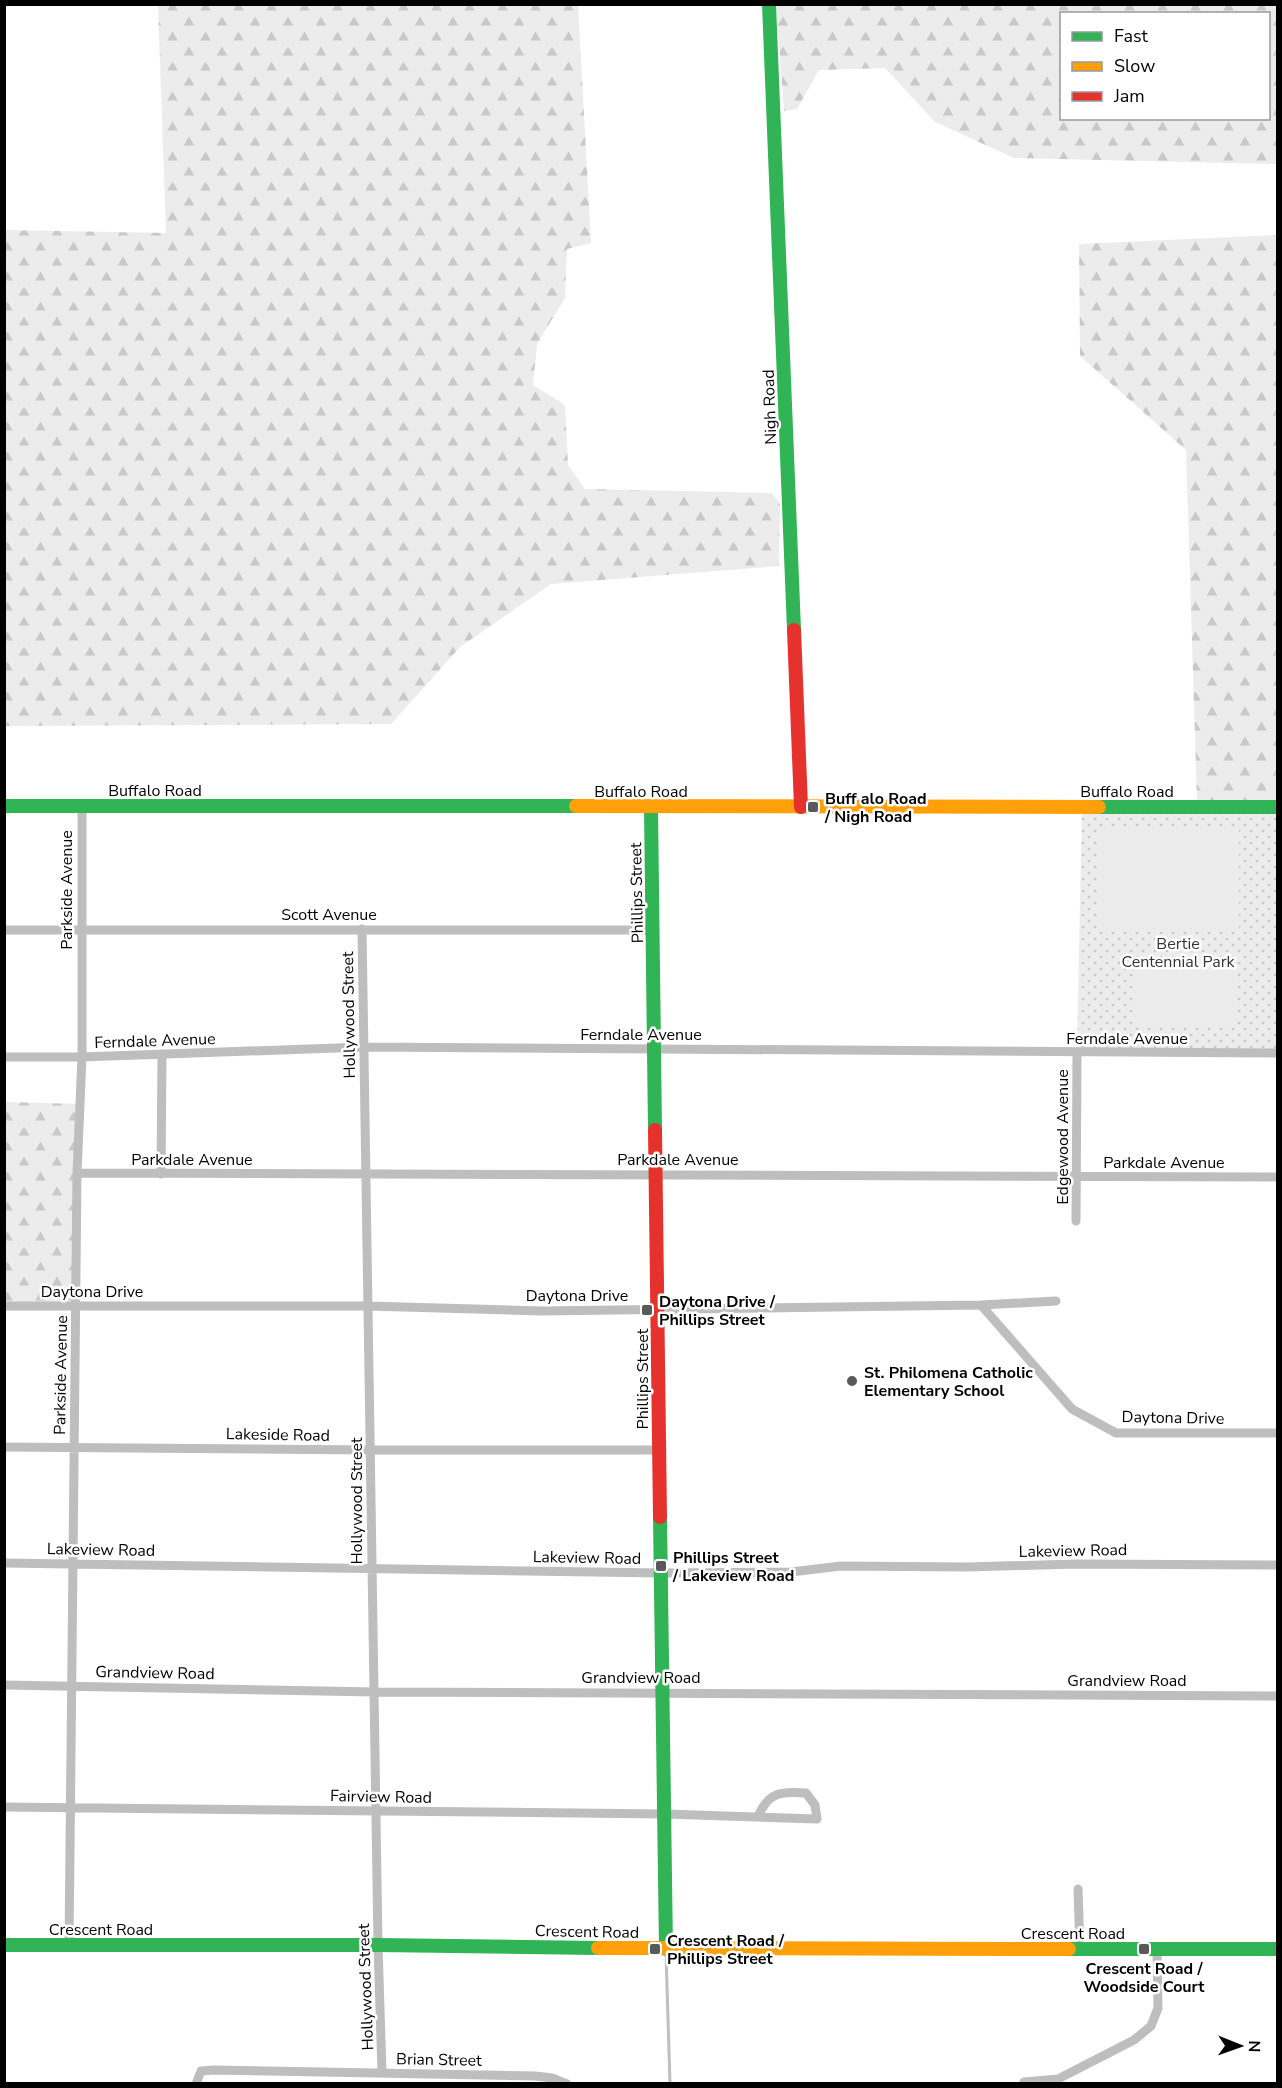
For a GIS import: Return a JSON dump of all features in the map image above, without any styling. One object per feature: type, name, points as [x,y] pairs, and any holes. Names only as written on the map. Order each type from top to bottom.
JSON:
[{"type":"street","name":"Nigh Road","points":[[769,4],[801,807]]},
{"type":"street","name":"Buffalo Road","points":[[4,806],[1278,807]]},
{"type":"street","name":"Parkside Avenue","points":[[69,1945],[77,1173],[82,1057],[82,806]]},
{"type":"street","name":"Phillips Street","points":[[651,808],[659,1450],[669,1949]]},
{"type":"street","name":"Hollywood Street","points":[[362,929],[371,1568],[382,2073]]},
{"type":"street","name":"Scott Avenue","points":[[4,930],[653,930]]},
{"type":"street","name":"Ferndale Avenue","points":[[4,1057],[82,1057],[364,1047],[1278,1053]]},
{"type":"street","name":"Edgewood Avenue","points":[[1076,1221],[1077,1053]]},
{"type":"street","points":[[161,1174],[162,1054]]},
{"type":"street","name":"Parkdale Avenue","points":[[77,1173],[1278,1177]]},
{"type":"street","points":[[981,1305],[1056,1301]]},
{"type":"street","name":"Daytona Drive","points":[[4,1306],[368,1306],[542,1311],[981,1305],[1072,1409],[1116,1433],[1278,1433]]},
{"type":"street","name":"Lakeside Road","points":[[4,1447],[659,1450]]},
{"type":"street","name":"Lakeview Road","points":[[4,1563],[661,1573],[791,1572],[841,1566],[1278,1565]]},
{"type":"street","name":"Grandview Road","points":[[4,1685],[375,1692],[1278,1696]]},
{"type":"street","name":"Fairview Road","points":[[4,1807],[817,1819],[815,1805],[806,1793],[785,1791],[772,1797],[762,1807],[758,1817]]},
{"type":"street","points":[[1078,1889],[1080,1949]]},
{"type":"street","name":"Crescent Road","points":[[4,1945],[378,1945],[669,1949],[1278,1949]]},
{"type":"street","points":[[1024,2082],[1058,2079],[1134,2040],[1151,2026],[1158,2008],[1157,1949]]},
{"type":"street","name":"Brian Street","points":[[196,2084],[201,2071],[535,2076],[552,2078],[567,2084]]},
{"type":"green space","points":[[158,5],[578,5],[591,243],[567,249],[565,298],[537,344],[533,385],[565,405],[568,465],[585,489],[772,493],[780,504],[779,566],[551,584],[460,647],[391,724],[5,726],[5,230],[166,233]]},
{"type":"green space","points":[[776,5],[1277,5],[1277,164],[1014,158],[935,122],[885,68],[819,70],[797,109],[784,111]]},
{"type":"green space","points":[[1277,235],[1277,800],[1197,800],[1186,450],[1080,356],[1079,244]]},
{"type":"green space","name":"Bertie Centennial Park","points":[[1082,806],[1277,807],[1277,1053],[1077,1052]]},
{"type":"green space","points":[[1100,828],[1239,828],[1239,928],[1100,928]]},
{"type":"green space","points":[[1135,962],[1238,963],[1237,1026],[1135,1026]]},
{"type":"green space","points":[[5,1102],[81,1104],[75,1306],[5,1306]]},
{"type":"waterway","points":[[666,1953],[670,2084]]},
{"type":"traffic: fast","points":[[769,4],[794,630]]},
{"type":"traffic: fast","points":[[4,806],[576,806]]},
{"type":"traffic: fast","points":[[1099,807],[1278,807]]},
{"type":"traffic: fast","points":[[651,808],[655,1130]]},
{"type":"traffic: fast","points":[[660,1517],[666,1949]]},
{"type":"traffic: fast","points":[[4,1945],[378,1945],[598,1948]]},
{"type":"traffic: fast","points":[[1069,1949],[1278,1949]]},
{"type":"traffic: slow","points":[[576,806],[1099,807]]},
{"type":"traffic: slow","points":[[598,1948],[1069,1949]]},
{"type":"traffic: jam","points":[[794,630],[801,807]]},
{"type":"traffic: jam","points":[[655,1130],[660,1517]]},
{"type":"place","name":"Buff alo Road / Nigh Road","points":[[813,807]]},
{"type":"place","name":"Daytona Drive / Phillips Street","points":[[647,1310]]},
{"type":"place","name":"St. Philomena Catholic Elementary School","points":[[852,1381]]},
{"type":"place","name":"Phillips Street / Lakeview Road","points":[[661,1566]]},
{"type":"place","name":"Crescent Road / Phillips Street","points":[[655,1949]]},
{"type":"place","name":"Crescent Road / Woodside Court","points":[[1144,1949]]}]
